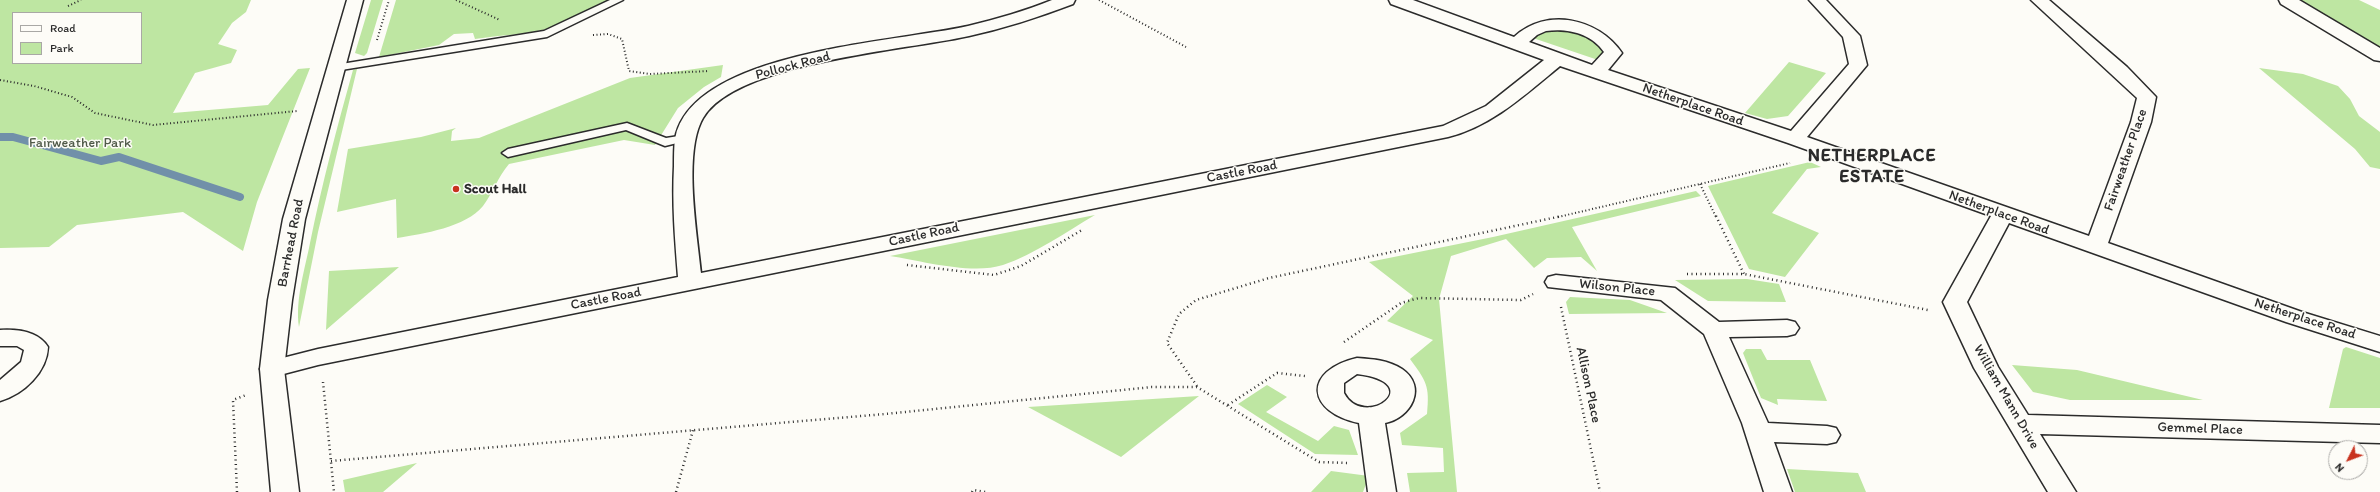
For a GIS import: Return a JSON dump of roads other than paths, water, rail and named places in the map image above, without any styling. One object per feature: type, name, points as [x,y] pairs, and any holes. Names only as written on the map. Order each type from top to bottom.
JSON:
[{"type":"street","name":"Barrhead Road","points":[[285,492],[272,369],[280,300],[294,219],[355,0]]},
{"type":"street","name":"Pollock Road","points":[[690,282],[683,202],[685,138],[694,115],[716,94],[749,77],[805,60],[969,31],[1029,15],[1067,0]]},
{"type":"street","name":"Netherplace Road","points":[[1398,0],[1557,59],[1795,139],[2003,215],[2294,317],[2380,344]]},
{"type":"street","points":[[1795,139],[1858,66],[1851,36],[1817,0]]},
{"type":"street","name":"Fairweather Place","points":[[2039,0],[2121,71],[2147,97],[2141,122],[2096,247]]},
{"type":"street","points":[[2287,0],[2380,56]]},
{"type":"street","points":[[1516,44],[1533,30],[1555,25],[1577,28],[1595,34],[1610,46],[1613,53],[1596,72]]},
{"type":"street","name":"Castle Road","points":[[272,369],[318,356],[1448,131],[1466,125],[1484,116],[1557,59]]},
{"type":"street","name":"William Mann Drive","points":[[2003,215],[1955,302],[1986,368],[2062,492]]},
{"type":"street","name":"Wilson Place","points":[[1556,282],[1667,293],[1714,330],[1759,432],[1778,492]]},
{"type":"street","points":[[1714,330],[1787,328]]},
{"type":"street","points":[[0,338],[14,337],[28,340],[36,347],[36,356],[30,368],[18,380],[0,392]]},
{"type":"street","points":[[1369,366],[1381,368],[1391,373],[1404,388],[1404,397],[1400,405],[1393,411],[1371,417],[1346,411],[1332,396],[1330,387],[1340,373],[1369,366]]},
{"type":"street","points":[[1371,417],[1376,464],[1382,492]]},
{"type":"street","name":"Gemmel Place","points":[[2021,424],[2380,434]]},
{"type":"street","points":[[1759,432],[1827,435]]},
{"type":"lane","points":[[335,68],[545,34],[618,0]]},
{"type":"lane","points":[[508,152],[627,126],[665,142],[685,138]]},
{"type":"waterway","points":[[0,137],[13,137],[101,161],[119,157],[240,197]]},
{"type":"place","name":"Scout Hall","points":[[456,189]]},
{"type":"district","name":"NETHERPLACE ESTATE","points":[[1872,166]]},
{"type":"park label","name":"Fairweather Park","points":[[80,143]]}]
